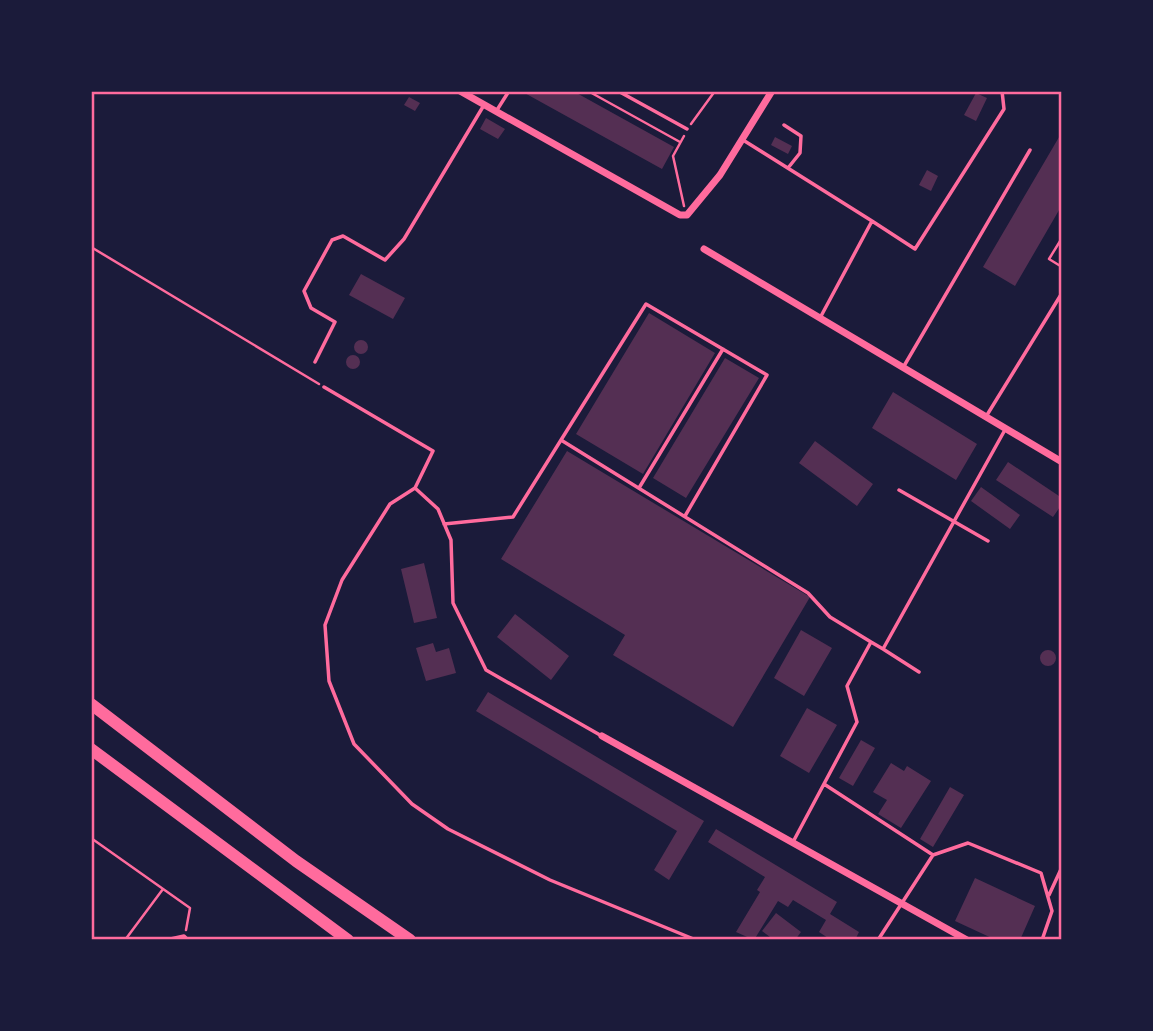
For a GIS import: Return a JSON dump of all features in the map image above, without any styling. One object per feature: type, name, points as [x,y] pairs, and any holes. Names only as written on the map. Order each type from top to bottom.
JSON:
[{"type":"highway","points":[[91,704],[296,861],[410,940]]},
{"type":"highway","points":[[91,749],[348,940]]},
{"type":"street","points":[[460,91],[680,215],[687,215],[720,175],[772,91]]},
{"type":"street","points":[[704,249],[1062,462]]},
{"type":"street","points":[[602,736],[900,905],[967,940]]},
{"type":"lane","points":[[496,112],[509,91]]},
{"type":"lane","points":[[618,91],[687,129]]},
{"type":"lane","points":[[742,139],[915,249],[1004,109],[1002,91]]},
{"type":"lane","points":[[315,362],[335,322],[311,308],[304,291],[332,240],[343,236],[385,260],[404,239],[484,105]]},
{"type":"lane","points":[[784,125],[801,136],[800,153],[788,168]]},
{"type":"lane","points":[[904,366],[1030,150]]},
{"type":"lane","points":[[821,318],[872,221]]},
{"type":"lane","points":[[987,415],[1062,293]]},
{"type":"lane","points":[[444,524],[513,517],[646,304],[767,375],[685,516]]},
{"type":"lane","points":[[639,488],[723,349]]},
{"type":"lane","points":[[324,387],[433,451],[415,488],[390,504],[342,580],[325,625],[329,681],[354,744],[412,804],[448,829],[550,880],[696,940]]},
{"type":"lane","points":[[883,649],[1007,427]]},
{"type":"lane","points":[[561,440],[808,593],[830,617],[919,672]]},
{"type":"lane","points":[[415,488],[438,509],[451,540],[453,603],[486,670],[602,736]]},
{"type":"lane","points":[[899,490],[988,541]]},
{"type":"lane","points":[[792,844],[857,722],[847,686],[871,642]]},
{"type":"lane","points":[[824,784],[933,855]]},
{"type":"lane","points":[[878,940],[933,855],[968,843],[1041,873],[1052,911],[1042,940]]},
{"type":"lane","points":[[1048,897],[1062,867]]},
{"type":"lane","points":[[166,940],[186,938]]},
{"type":"path","points":[[588,91],[680,142]]},
{"type":"path","points":[[687,215],[673,156],[687,129],[713,92]]},
{"type":"path","points":[[1062,238],[1049,259],[1062,268]]},
{"type":"path","points":[[91,247],[324,387]]},
{"type":"path","points":[[91,838],[190,908],[186,938]]},
{"type":"path","points":[[125,940],[163,889]]},
{"type":"building","points":[[521,91],[573,91],[674,147],[662,169]]},
{"type":"building","points":[[976,93],[987,98],[976,121],[964,115]]},
{"type":"building","points":[[409,97],[420,103],[415,111],[404,105]]},
{"type":"building","points":[[486,118],[505,129],[498,139],[480,129]]},
{"type":"building","points":[[1062,132],[1062,205],[1015,286],[983,267]]},
{"type":"building","points":[[775,137],[792,146],[788,154],[771,145]]},
{"type":"building","points":[[927,170],[938,176],[931,191],[919,185]]},
{"type":"building","points":[[361,274],[405,298],[393,319],[349,295]]},
{"type":"building","points":[[649,313],[715,353],[643,474],[576,434]]},
{"type":"building","points":[[358,340],[364,340],[368,347],[364,354],[358,354],[354,350],[354,344]]},
{"type":"building","points":[[350,355],[356,355],[360,362],[356,369],[350,369],[346,365],[346,359]]},
{"type":"building","points":[[725,358],[759,378],[686,498],[653,478]]},
{"type":"building","points":[[893,392],[977,444],[956,480],[872,428]]},
{"type":"building","points":[[815,441],[873,484],[857,506],[799,463]]},
{"type":"building","points":[[567,451],[810,597],[733,727],[613,655],[625,635],[501,559]]},
{"type":"building","points":[[1008,462],[1062,498],[1062,504],[1053,517],[996,480]]},
{"type":"building","points":[[981,487],[1020,515],[1010,529],[971,501]]},
{"type":"building","points":[[424,563],[437,618],[414,623],[401,569]]},
{"type":"building","points":[[515,614],[569,656],[551,680],[497,637]]},
{"type":"building","points":[[801,630],[832,648],[804,696],[774,678]]},
{"type":"building","points":[[433,643],[436,652],[449,648],[456,673],[426,681],[416,648]]},
{"type":"building","points":[[1048,650],[1054,652],[1054,664],[1048,666],[1042,664],[1040,658],[1042,652]]},
{"type":"building","points":[[488,692],[704,821],[669,880],[654,870],[677,831],[476,711]]},
{"type":"building","points":[[807,708],[837,725],[809,773],[780,756]]},
{"type":"building","points":[[861,740],[875,748],[853,786],[839,778]]},
{"type":"building","points":[[891,763],[904,771],[907,766],[931,781],[901,828],[878,814],[887,800],[873,792]]},
{"type":"building","points":[[950,787],[964,795],[933,847],[920,839]]},
{"type":"building","points":[[716,829],[837,902],[830,914],[859,932],[855,940],[831,940],[819,932],[826,920],[793,900],[788,907],[778,901],[754,940],[736,932],[760,892],[757,890],[765,877],[708,842]]},
{"type":"building","points":[[975,878],[1035,906],[1020,940],[996,940],[955,921]]},
{"type":"building","points":[[776,913],[801,932],[795,940],[774,940],[762,931]]}]
